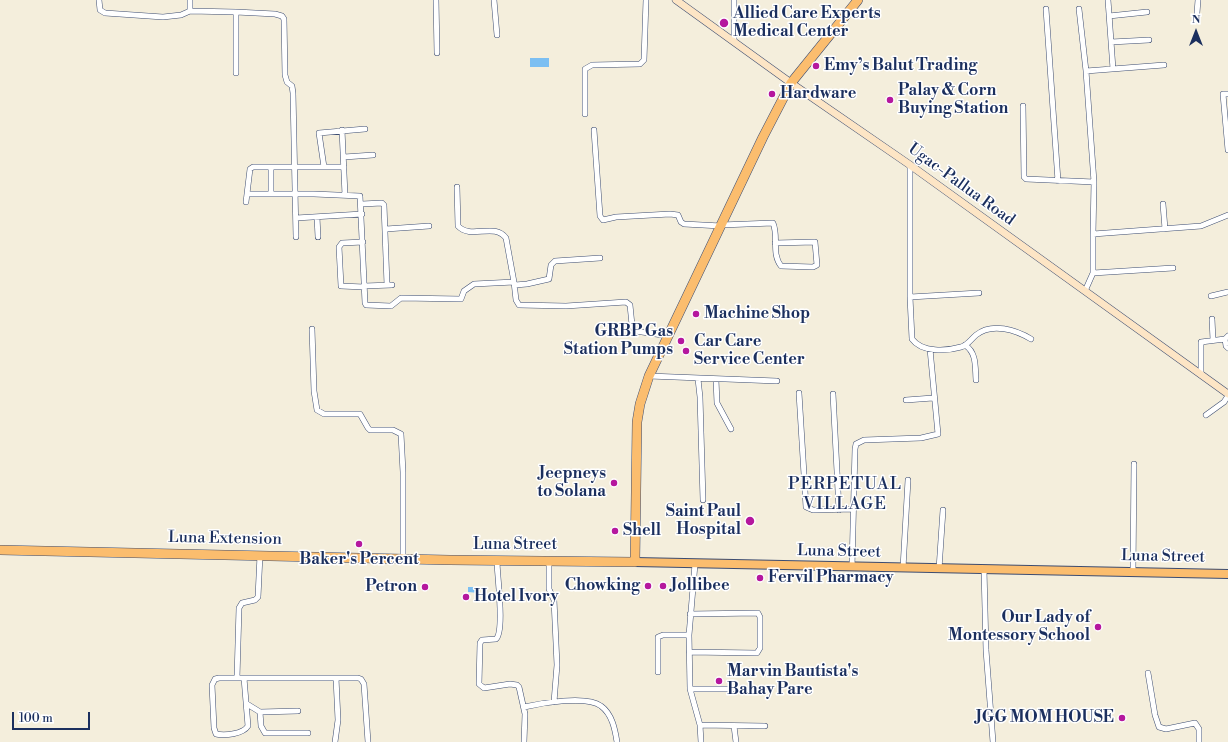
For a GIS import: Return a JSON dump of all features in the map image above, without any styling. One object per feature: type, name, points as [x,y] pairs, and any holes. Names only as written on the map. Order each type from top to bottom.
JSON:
[{"type":"highway","points":[[635,562],[637,422],[640,404],[649,376],[763,137],[791,83],[858,0]]},
{"type":"highway","name":"Luna Extension","points":[[0,550],[450,560]]},
{"type":"highway","name":"Luna Street","points":[[450,560],[635,562]]},
{"type":"main road","name":"Luna Street","points":[[635,562],[1228,574]]},
{"type":"street","points":[[99,0],[100,10],[105,13],[163,17],[181,15],[190,11],[275,14],[282,16],[284,19],[285,75],[287,82],[292,86],[293,93],[296,237]]},
{"type":"street","points":[[190,0],[190,11]]},
{"type":"street","points":[[436,0],[437,53]]},
{"type":"street","points":[[494,0],[497,35]]},
{"type":"street","points":[[585,114],[584,69],[592,65],[640,64],[644,60],[646,0]]},
{"type":"street","name":"Ugac-Pallua Road","points":[[676,0],[791,83],[910,165],[1228,395]]},
{"type":"street","points":[[734,0],[734,42]]},
{"type":"street","points":[[1108,0],[1113,69]]},
{"type":"street","points":[[1196,13],[1198,0]]},
{"type":"street","points":[[1046,9],[1058,180]]},
{"type":"street","points":[[1079,9],[1086,71],[1094,182],[1093,273],[1084,291]]},
{"type":"street","points":[[236,12],[236,73]]},
{"type":"street","points":[[1109,16],[1147,12]]},
{"type":"street","points":[[1111,42],[1149,40]]},
{"type":"street","points":[[1086,71],[1164,65]]},
{"type":"street","points":[[1228,94],[1223,94],[1228,150]]},
{"type":"street","points":[[1023,106],[1024,177],[1031,181],[1058,180],[1094,182]]},
{"type":"street","points":[[324,167],[319,133],[365,129]]},
{"type":"street","points":[[342,130],[345,195]]},
{"type":"street","points":[[594,130],[600,216],[603,220],[616,217],[670,214],[678,215],[680,222],[684,224],[721,225],[770,222],[774,225],[775,243],[776,260],[781,266],[813,267],[817,264],[815,242],[775,243]]},
{"type":"street","points":[[344,157],[373,155]]},
{"type":"street","points":[[910,165],[910,297],[912,339],[918,345],[930,349],[965,345],[977,334],[1001,328],[1023,334],[1031,339]]},
{"type":"street","points":[[246,202],[250,169],[253,167],[344,167]]},
{"type":"street","points":[[271,167],[271,194]]},
{"type":"street","points":[[457,187],[458,226],[465,232],[498,231],[506,238],[516,300],[521,305],[566,306],[626,302],[630,305],[632,324],[635,331],[669,336]]},
{"type":"street","points":[[247,194],[358,194],[361,198],[362,204],[364,287],[366,305],[391,306],[401,298],[441,297],[456,300],[461,299],[464,291],[474,284],[527,284],[549,279],[551,265],[555,261],[600,258]]},
{"type":"street","points":[[362,204],[384,204],[389,285],[364,287],[341,286],[339,247],[342,243],[363,242]]},
{"type":"street","points":[[1163,204],[1164,229]]},
{"type":"street","points":[[296,218],[362,214]]},
{"type":"street","points":[[1093,234],[1201,226],[1228,215]]},
{"type":"street","points":[[316,217],[318,237]]},
{"type":"street","points":[[386,229],[429,226]]},
{"type":"street","points":[[1093,273],[1173,268]]},
{"type":"street","points":[[1211,296],[1228,292]]},
{"type":"street","points":[[910,297],[979,293]]},
{"type":"street","points":[[1212,319],[1213,340]]},
{"type":"street","points":[[312,329],[314,391],[317,410],[324,414],[360,414],[370,430],[393,430],[401,434],[404,472],[403,558]]},
{"type":"street","points":[[1201,374],[1201,342],[1226,337],[1226,346],[1228,348]]},
{"type":"street","points":[[965,345],[972,350],[975,361],[976,380]]},
{"type":"street","points":[[852,567],[856,444],[864,440],[921,438],[938,434],[930,349]]},
{"type":"street","points":[[649,376],[716,380],[777,381]]},
{"type":"street","points":[[698,379],[700,397],[703,500]]},
{"type":"street","points":[[716,380],[717,403],[730,429]]},
{"type":"street","points":[[799,393],[806,507],[813,510],[854,509]]},
{"type":"street","points":[[833,394],[840,510]]},
{"type":"street","points":[[1206,415],[1224,402],[1228,395]]},
{"type":"street","points":[[906,400],[934,398]]},
{"type":"street","points":[[1133,572],[1134,464]]},
{"type":"street","points":[[903,568],[908,480]]},
{"type":"street","points":[[939,569],[943,510]]},
{"type":"street","points":[[238,678],[239,608],[242,602],[255,600],[258,597],[260,555]]},
{"type":"street","points":[[498,560],[497,579],[500,602],[499,634],[496,639],[482,640],[480,643],[480,684],[484,688],[510,684],[517,685],[524,707],[524,742]]},
{"type":"street","points":[[550,561],[549,589],[554,600],[557,664],[554,702]]},
{"type":"street","points":[[695,564],[689,636],[690,689],[700,725],[701,742]]},
{"type":"street","points":[[984,569],[986,650],[993,742]]},
{"type":"street","points":[[689,652],[757,653],[760,648],[760,617],[758,613],[690,614]]},
{"type":"street","points":[[658,672],[658,637],[663,635],[689,636]]},
{"type":"street","points":[[1148,673],[1155,715],[1159,727],[1166,729],[1195,723],[1198,726],[1200,742]]},
{"type":"street","points":[[244,678],[248,723],[244,731],[222,735],[216,734],[214,728],[213,681],[219,678],[238,678],[244,678],[358,678],[364,681],[368,742]]},
{"type":"street","points":[[335,742],[338,720],[336,678]]},
{"type":"street","points":[[690,689],[732,689]]},
{"type":"street","points":[[524,707],[554,702],[587,702],[600,705],[613,723],[617,742]]},
{"type":"street","points":[[247,704],[260,712],[298,711]]},
{"type":"street","points":[[260,712],[261,726],[265,733],[308,734]]},
{"type":"street","points":[[700,725],[764,726]]},
{"type":"street","points":[[734,726],[736,742]]},
{"type":"water","points":[[530,58],[549,58],[549,67],[530,67]]},
{"type":"water","points":[[468,587],[479,587],[479,593],[468,592]]},
{"type":"place","name":"Allied Care Experts Medical Center","points":[[724,23]]},
{"type":"place","name":"Emy’s Balut Trading","points":[[816,66]]},
{"type":"place","name":"Hardware","points":[[772,94]]},
{"type":"place","name":"Palay & Corn Buying Station","points":[[890,100]]},
{"type":"place","name":"Machine Shop","points":[[696,314]]},
{"type":"place","name":"GRBP Gas Station Pumps","points":[[681,341]]},
{"type":"place","name":"Car Care Service Center","points":[[686,351]]},
{"type":"place","name":"Jeepneys to Solana","points":[[614,483]]},
{"type":"place","name":"Saint Paul Hospital","points":[[750,521]]},
{"type":"place","name":"Shell","points":[[615,531]]},
{"type":"place","name":"Baker's Percent","points":[[359,544]]},
{"type":"place","name":"Fervil Pharmacy","points":[[760,578]]},
{"type":"place","name":"Chowking","points":[[648,586]]},
{"type":"place","name":"Jollibee","points":[[663,586]]},
{"type":"place","name":"Petron","points":[[425,587]]},
{"type":"place","name":"Hotel Ivory","points":[[466,597]]},
{"type":"place","name":"Our Lady of Montessory School","points":[[1098,627]]},
{"type":"place","name":"Marvin Bautista's Bahay Pare","points":[[719,681]]},
{"type":"place","name":"JGG MOM HOUSE","points":[[1122,718]]},
{"type":"district","name":"PERPETUAL VILLAGE","points":[[845,495]]}]
